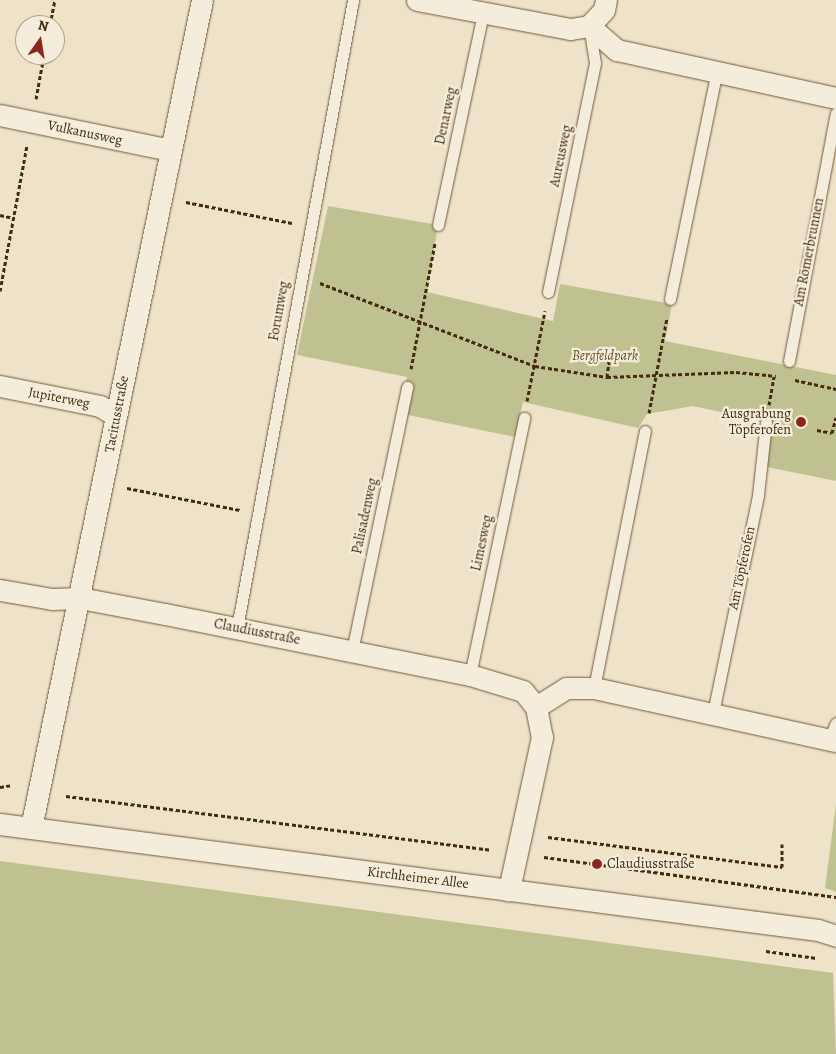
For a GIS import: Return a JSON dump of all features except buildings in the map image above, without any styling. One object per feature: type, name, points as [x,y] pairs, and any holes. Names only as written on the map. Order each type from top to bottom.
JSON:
[{"type":"street","name":"Tacitusstraße","points":[[30,828],[80,598],[160,197],[202,0]]},
{"type":"street","points":[[417,0],[556,28],[589,26],[604,10],[606,0]]},
{"type":"street","points":[[589,26],[617,50],[716,75],[836,98]]},
{"type":"street","name":"Vulkanusweg","points":[[0,115],[170,150]]},
{"type":"street","name":"Jupiterweg","points":[[0,386],[100,406],[116,416]]},
{"type":"street","name":"Claudiusstraße","points":[[0,590],[52,599],[80,598],[470,675],[522,691],[536,707]]},
{"type":"street","points":[[509,890],[542,737],[536,707],[566,688],[594,688],[834,734]]},
{"type":"street","name":"Kirchheimer Allee","points":[[0,824],[509,890],[836,936]]},
{"type":"lane","name":"Forumweg","points":[[238,628],[301,274],[353,0]]},
{"type":"lane","name":"Denarweg","points":[[438,226],[483,13]]},
{"type":"lane","name":"Aureusweg","points":[[548,292],[595,63],[589,26]]},
{"type":"lane","points":[[670,299],[716,75]]},
{"type":"lane","name":"Am Römerbrunnen","points":[[789,361],[836,113]]},
{"type":"lane","name":"Palisadenweg","points":[[352,651],[407,387]]},
{"type":"lane","name":"Limesweg","points":[[470,675],[524,418]]},
{"type":"lane","name":"Am Töpferofen","points":[[712,712],[758,494],[766,422]]},
{"type":"lane","points":[[594,688],[645,431]]},
{"type":"path","points":[[52,15],[55,0]]},
{"type":"path","points":[[0,291],[42,65]]},
{"type":"path","points":[[160,197],[311,227]]},
{"type":"path","points":[[0,215],[14,218]]},
{"type":"path","points":[[407,387],[438,226]]},
{"type":"path","points":[[301,274],[535,366],[607,377],[656,378],[736,372],[780,377]]},
{"type":"path","points":[[524,418],[548,292]]},
{"type":"path","points":[[645,431],[670,299]]},
{"type":"path","points":[[607,377],[610,352]]},
{"type":"path","points":[[766,422],[774,376]]},
{"type":"path","points":[[786,378],[836,389]]},
{"type":"path","points":[[817,430],[832,433],[836,417]]},
{"type":"path","points":[[127,488],[258,514]]},
{"type":"path","points":[[0,787],[12,788]]},
{"type":"path","points":[[66,796],[491,850]]},
{"type":"path","points":[[548,837],[782,867],[782,844]]},
{"type":"path","points":[[544,857],[836,898]]},
{"type":"green space","name":"Bergfeldpark","points":[[328,206],[438,225],[427,292],[553,321],[560,284],[672,304],[665,341],[836,375],[836,481],[767,467],[771,423],[693,406],[647,414],[638,428],[523,402],[515,437],[398,413],[407,377],[297,355]]},
{"type":"green space","points":[[836,804],[836,892],[825,888]]},
{"type":"green space","points":[[0,861],[833,973],[836,1054],[0,1054]]},
{"type":"place","name":"Ausgrabung Töpferofen","points":[[801,422]]},
{"type":"place","name":"Claudiusstraße","points":[[597,864]]}]
